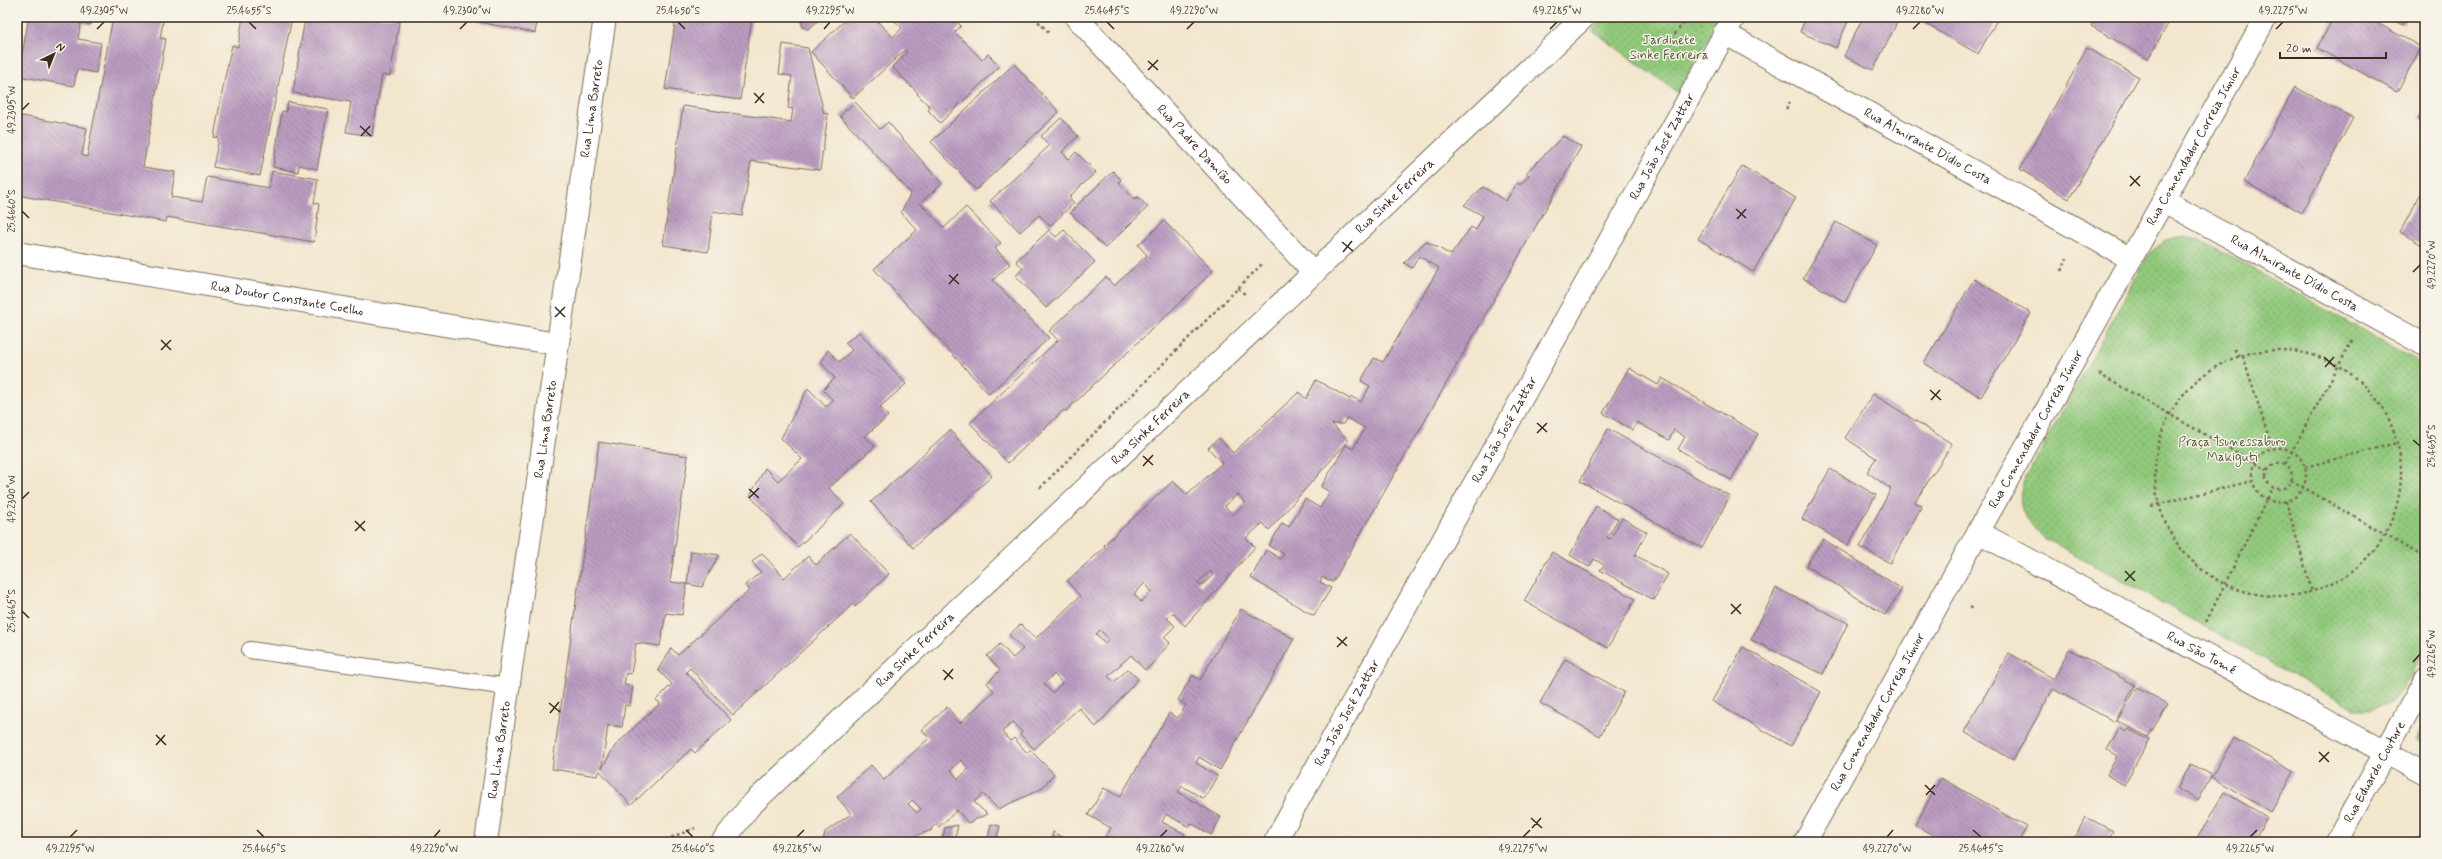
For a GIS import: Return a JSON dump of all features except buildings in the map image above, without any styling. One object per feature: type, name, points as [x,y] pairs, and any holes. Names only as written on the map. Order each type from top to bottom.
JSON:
[{"type":"street","name":"Rua Lima Barreto","points":[[486,842],[557,344],[606,17]]},
{"type":"street","name":"Rua Padre Damião","points":[[1076,17],[1314,273]]},
{"type":"street","name":"Rua Sinke Ferreira","points":[[722,842],[750,806],[1584,17]]},
{"type":"street","name":"Rua Comendador Correia Júnior","points":[[1805,842],[2266,17]]},
{"type":"street","name":"Rua Almirante Dídio Costa","points":[[1729,25],[2131,259]]},
{"type":"street","name":"Rua João José Zattar","points":[[1275,842],[1729,25]]},
{"type":"street","name":"Rua Almirante Dídio Costa","points":[[2164,201],[2425,345]]},
{"type":"street","name":"Rua Doutor Constante Coelho","points":[[17,253],[557,344]]},
{"type":"street","name":"Rua São Tomé","points":[[1978,532],[2425,774]]},
{"type":"street","name":"Rua Eduardo Couture","points":[[2336,842],[2425,680]]},
{"type":"lane","points":[[250,650],[508,687]]},
{"type":"path","points":[[1034,17],[1050,34]]},
{"type":"path","points":[[1671,39],[1688,17]]},
{"type":"path","points":[[1034,494],[1266,260]]},
{"type":"path","points":[[2285,464],[2355,336]]},
{"type":"path","points":[[2234,350],[2241,356],[2272,448]]},
{"type":"path","points":[[2284,350],[2312,355],[2339,366],[2362,383],[2381,404],[2394,430],[2401,458],[2402,486],[2398,504],[2366,561],[2344,579],[2312,592],[2289,597],[2261,596],[2233,588],[2225,584],[2208,574],[2186,555],[2170,531],[2160,504],[2155,476],[2158,447],[2171,414],[2182,396],[2203,375],[2228,361],[2255,352],[2284,350]]},
{"type":"path","points":[[2094,371],[2267,470]]},
{"type":"path","points":[[2305,467],[2397,443]]},
{"type":"path","points":[[2281,447],[2292,451],[2298,455],[2305,467],[2306,480],[2303,487],[2297,496],[2286,501],[2271,502],[2257,491],[2252,481],[2255,463],[2264,452],[2272,448],[2281,447]]},
{"type":"path","points":[[2277,462],[2285,464],[2291,470],[2291,480],[2282,488],[2274,488],[2267,482],[2267,470],[2277,462]]},
{"type":"path","points":[[2291,480],[2425,558]]},
{"type":"path","points":[[2151,506],[2252,481]]},
{"type":"path","points":[[2205,625],[2267,499],[2274,488]]},
{"type":"path","points":[[2286,501],[2312,592]]},
{"type":"path","points":[[660,842],[697,827]]},
{"type":"green space","name":"Jardinete Sinke Ferreira","points":[[1605,17],[1720,17],[1678,93],[1592,30]]},
{"type":"green space","name":"Praça Tsunessaburo Makiguti","points":[[2184,236],[2199,239],[2425,365],[2425,650],[2401,692],[2392,702],[2371,709],[2355,709],[2345,704],[2045,538],[2032,527],[2024,514],[2020,500],[2023,483],[2148,255],[2165,240]]},
{"type":"green space","points":[[2425,722],[2425,744],[2416,739]]}]
